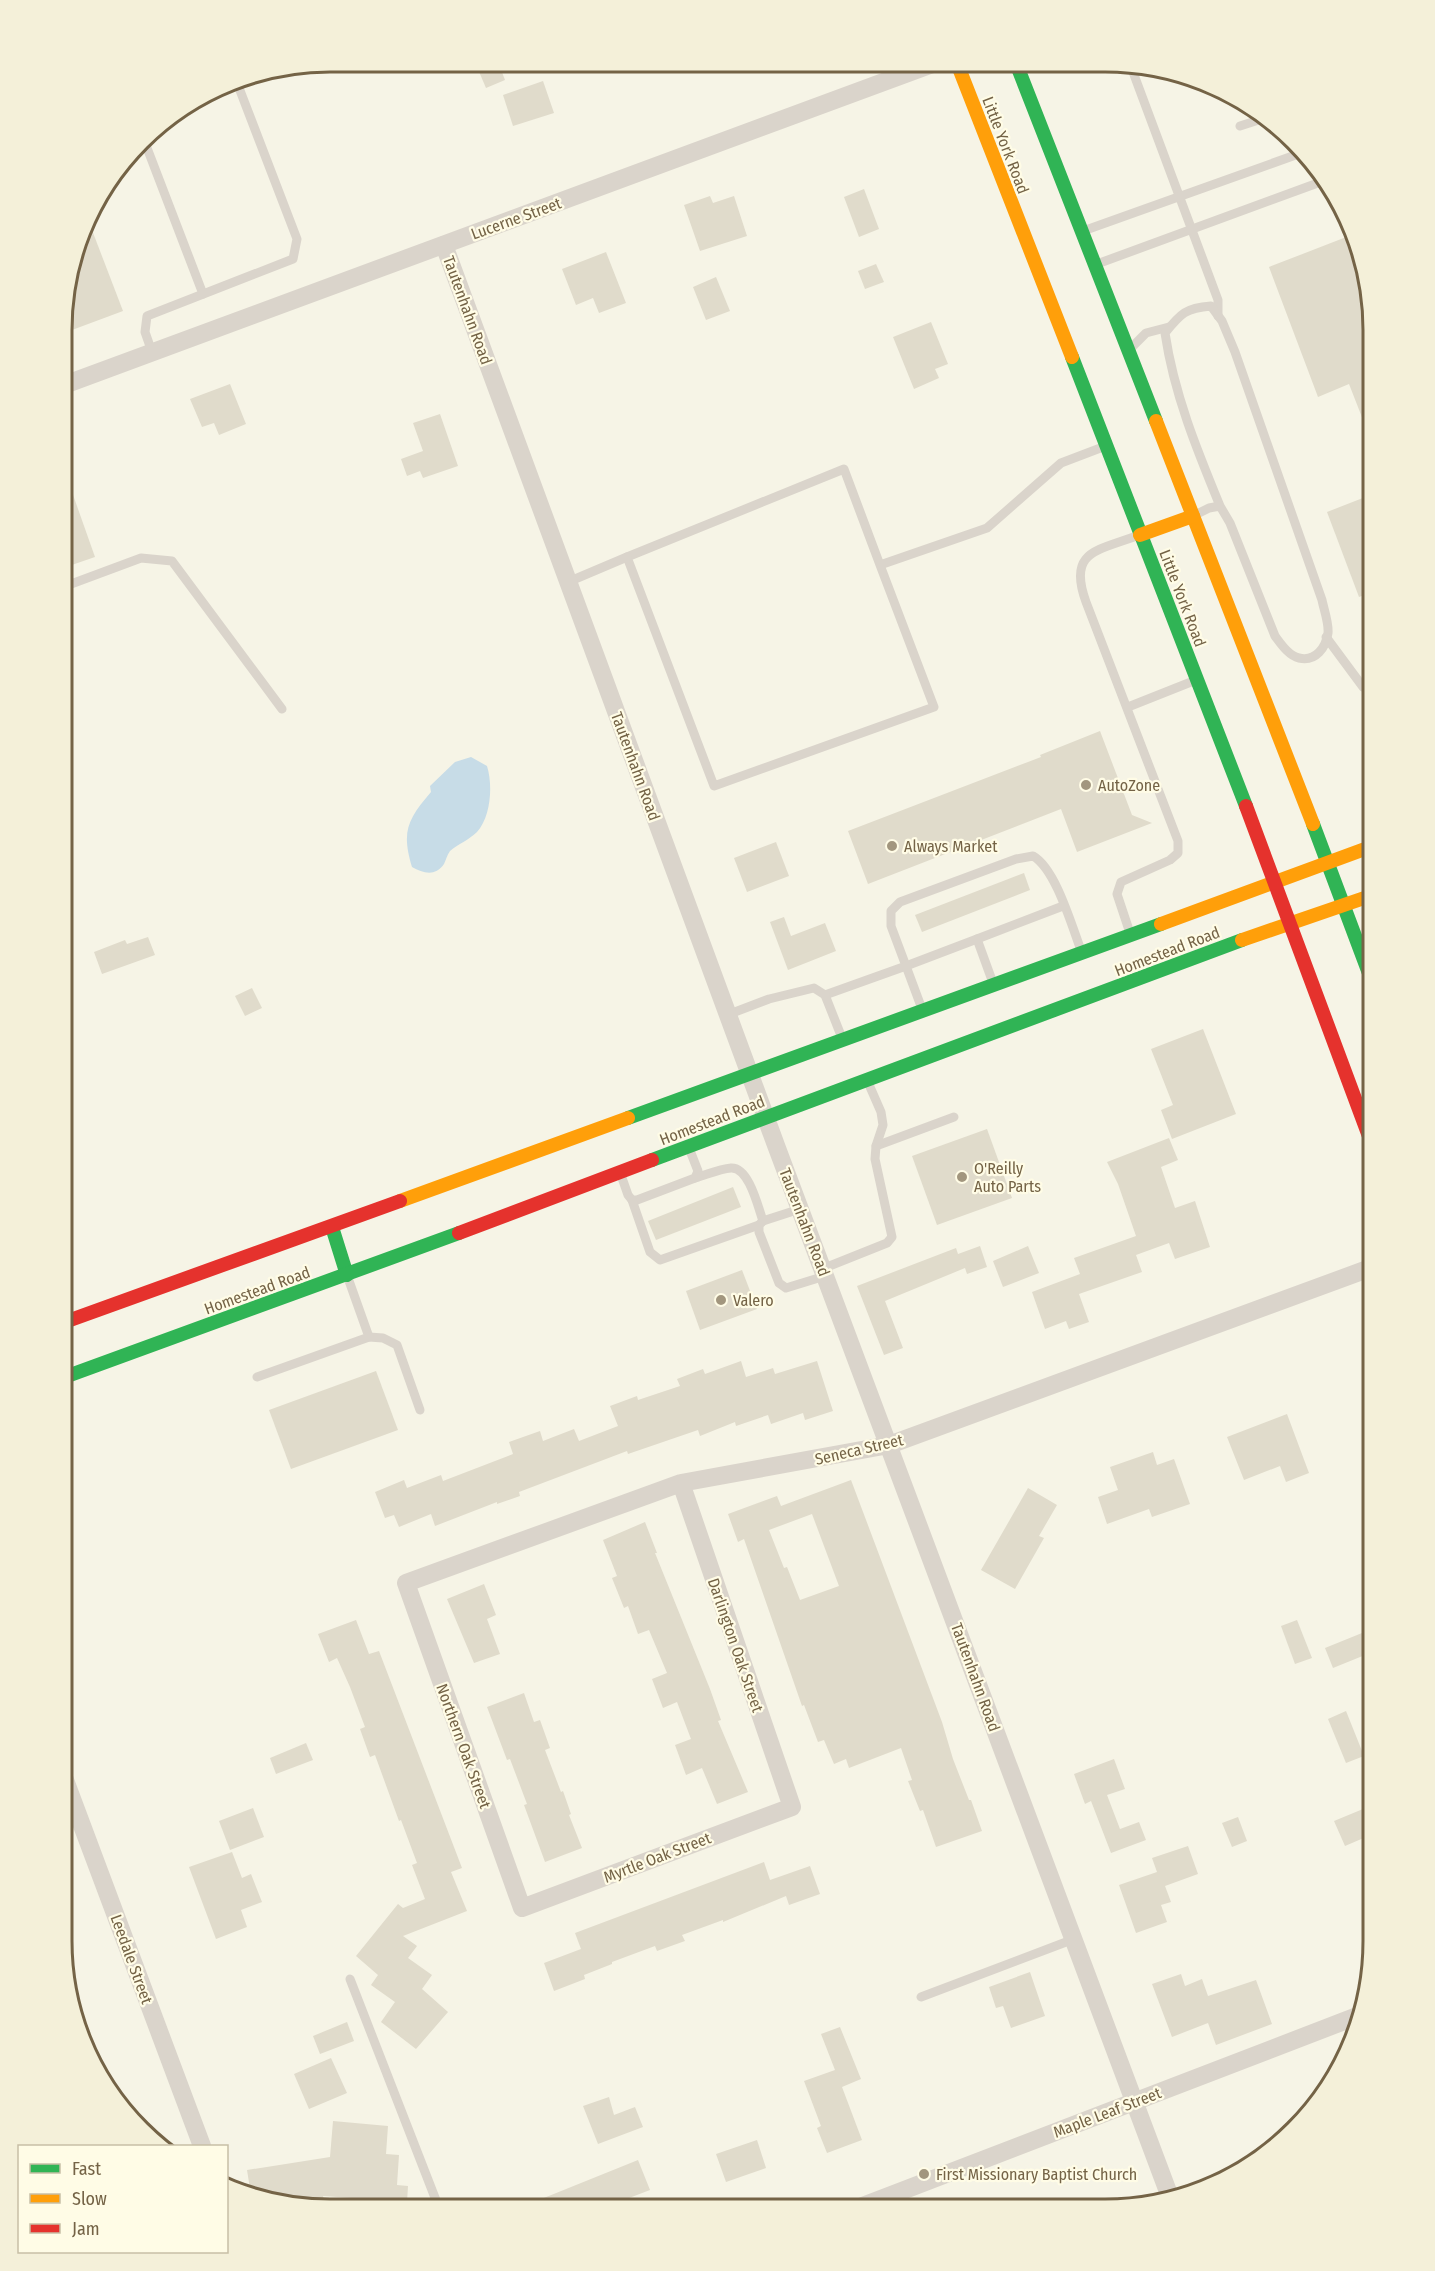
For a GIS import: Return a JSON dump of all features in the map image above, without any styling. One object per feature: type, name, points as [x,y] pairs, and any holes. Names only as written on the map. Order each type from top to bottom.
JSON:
[{"type":"main road","name":"Little York Road","points":[[961,72],[1276,882],[1363,1120]]},
{"type":"main road","points":[[1020,72],[1363,956]]},
{"type":"main road","points":[[1140,535],[1193,516]]},
{"type":"main road","name":"Homestead Road","points":[[72,1319],[332,1227],[484,1169],[843,1041],[1363,850]]},
{"type":"main road","name":"Homestead Road","points":[[72,1374],[347,1275],[766,1117],[1187,963],[1290,922],[1363,899]]},
{"type":"main road","points":[[332,1227],[347,1275]]},
{"type":"street","name":"Lucerne Street","points":[[72,382],[911,72]]},
{"type":"street","name":"Tautenhahn Road","points":[[444,245],[727,1015],[1168,2191]]},
{"type":"street","name":"Seneca Street","points":[[406,1583],[681,1483],[889,1445],[1363,1271]]},
{"type":"street","name":"Darlington Oak Street","points":[[681,1483],[792,1807]]},
{"type":"street","name":"Northern Oak Street","points":[[406,1583],[522,1908]]},
{"type":"street","name":"Leedale Street","points":[[72,1799],[202,2145]]},
{"type":"street","name":"Myrtle Oak Street","points":[[522,1908],[792,1807]]},
{"type":"street","name":"Maple Leaf Street","points":[[881,2199],[1351,2019]]},
{"type":"lane","points":[[1134,74],[1218,300],[1218,317]]},
{"type":"lane","points":[[152,352],[145,332],[147,316],[293,259],[297,239],[239,89]]},
{"type":"lane","points":[[1240,126],[1256,121]]},
{"type":"lane","points":[[147,149],[203,294]]},
{"type":"lane","points":[[1082,232],[1294,155]]},
{"type":"lane","points":[[1095,265],[1317,183]]},
{"type":"lane","points":[[1211,306],[1218,317],[1235,352],[1255,405],[1269,452],[1322,600],[1328,631],[1323,649],[1314,657],[1299,658],[1285,649],[1275,636],[1236,538],[1220,506],[1182,408],[1165,333],[1179,315],[1194,308],[1211,306]]},
{"type":"lane","points":[[1128,351],[1146,333],[1170,327]]},
{"type":"lane","points":[[880,565],[987,528],[1061,463],[1106,446]]},
{"type":"lane","points":[[568,582],[627,557],[844,469],[934,707],[714,786],[627,557]]},
{"type":"lane","points":[[1193,516],[1209,508],[1220,506]]},
{"type":"lane","points":[[1130,935],[1117,894],[1121,882],[1170,860],[1178,853],[1179,848],[1128,707],[1082,591],[1079,572],[1081,564],[1088,556],[1140,535]]},
{"type":"lane","points":[[72,584],[141,558],[172,561],[282,709]]},
{"type":"lane","points":[[1326,637],[1363,687]]},
{"type":"lane","points":[[1128,707],[1197,680]]},
{"type":"lane","points":[[923,1011],[891,926],[891,910],[900,902],[1016,859],[1033,856],[1042,861],[1055,883],[1082,953]]},
{"type":"lane","points":[[825,995],[1063,906]]},
{"type":"lane","points":[[977,939],[993,985]]},
{"type":"lane","points":[[727,1015],[769,999],[814,988],[825,995],[843,1041]]},
{"type":"lane","points":[[632,1200],[695,1178],[732,1168],[740,1170],[747,1177],[761,1223],[759,1232],[778,1283],[786,1288],[791,1288],[888,1243],[892,1237],[875,1159],[876,1146],[883,1125],[881,1112],[867,1080]]},
{"type":"lane","points":[[876,1146],[954,1117]]},
{"type":"lane","points":[[688,1147],[698,1171],[695,1178]]},
{"type":"lane","points":[[620,1172],[650,1252],[660,1260],[800,1209]]},
{"type":"lane","points":[[347,1275],[369,1337]]},
{"type":"lane","points":[[257,1377],[369,1337],[383,1338],[397,1345],[420,1410]]},
{"type":"lane","points":[[921,1997],[1074,1939]]},
{"type":"lane","points":[[350,1979],[436,2199]]},
{"type":"water","points":[[471,757],[487,766],[489,774],[490,800],[482,826],[474,835],[450,851],[444,864],[437,871],[420,871],[412,867],[407,844],[412,818],[431,792],[430,786],[455,762]]},
{"type":"building","points":[[479,72],[502,72],[505,80],[486,88]]},
{"type":"building","points":[[543,81],[554,113],[513,126],[503,95]]},
{"type":"building","points":[[864,189],[879,229],[859,237],[844,197]]},
{"type":"building","points":[[710,196],[713,203],[734,196],[747,236],[700,251],[684,205]]},
{"type":"building","points":[[92,231],[123,311],[72,330],[77,280]]},
{"type":"building","points":[[1345,237],[1361,296],[1363,420],[1349,384],[1318,397],[1269,267]]},
{"type":"building","points":[[606,252],[626,303],[599,313],[593,298],[576,305],[562,269]]},
{"type":"building","points":[[876,264],[884,282],[865,289],[858,271]]},
{"type":"building","points":[[716,277],[730,311],[706,320],[693,287]]},
{"type":"building","points":[[931,322],[948,364],[935,369],[939,378],[914,389],[893,337]]},
{"type":"building","points":[[230,384],[246,424],[219,435],[214,423],[202,427],[190,399]]},
{"type":"building","points":[[440,414],[458,466],[423,478],[420,471],[407,476],[401,459],[423,451],[413,423]]},
{"type":"building","points":[[72,492],[95,557],[72,565]]},
{"type":"building","points":[[1363,498],[1363,596],[1359,597],[1327,512]]},
{"type":"building","points":[[1100,731],[1132,815],[1152,823],[1077,852],[1061,809],[868,884],[848,831],[1041,757],[1040,755]]},
{"type":"building","points":[[776,842],[789,876],[747,892],[734,858]]},
{"type":"building","points":[[1024,873],[1030,890],[922,932],[915,915]]},
{"type":"building","points":[[784,917],[791,936],[825,923],[836,951],[788,970],[770,922]]},
{"type":"building","points":[[148,937],[155,955],[102,974],[94,952],[125,940],[127,944]]},
{"type":"building","points":[[252,988],[262,1008],[245,1016],[235,996]]},
{"type":"building","points":[[1203,1029],[1236,1114],[1172,1139],[1161,1110],[1173,1105],[1151,1049]]},
{"type":"building","name":"O'Reilly Auto Parts","points":[[987,1129],[1012,1198],[937,1225],[912,1156]]},
{"type":"building","points":[[1169,1138],[1178,1160],[1161,1167],[1175,1208],[1195,1201],[1210,1247],[1175,1259],[1169,1243],[1136,1255],[1142,1272],[1079,1294],[1089,1322],[1069,1329],[1066,1321],[1045,1329],[1032,1292],[1080,1274],[1074,1258],[1136,1236],[1118,1184],[1107,1162]]},
{"type":"building","points":[[733,1187],[741,1207],[656,1240],[648,1221]]},
{"type":"building","points":[[980,1246],[987,1267],[967,1274],[965,1268],[885,1301],[903,1348],[884,1355],[857,1286],[956,1248],[958,1254]]},
{"type":"building","points":[[1028,1246],[1039,1273],[1003,1287],[993,1261]]},
{"type":"building","name":"Valero","points":[[742,1270],[757,1309],[700,1330],[686,1291]]},
{"type":"building","points":[[741,1361],[746,1377],[773,1368],[775,1374],[817,1361],[833,1411],[805,1420],[803,1413],[771,1424],[768,1415],[736,1426],[735,1422],[700,1436],[698,1430],[628,1454],[627,1451],[519,1492],[520,1496],[497,1504],[497,1502],[435,1526],[431,1514],[399,1527],[394,1515],[385,1518],[375,1492],[404,1480],[407,1488],[441,1475],[443,1481],[513,1454],[509,1442],[540,1431],[543,1441],[574,1429],[579,1441],[618,1426],[610,1406],[637,1396],[638,1400],[680,1386],[677,1379],[703,1369],[705,1374]]},
{"type":"building","points":[[376,1371],[398,1430],[291,1469],[269,1410]]},
{"type":"building","points":[[1287,1414],[1309,1473],[1286,1482],[1280,1466],[1244,1480],[1227,1437]]},
{"type":"building","points":[[1153,1452],[1157,1465],[1174,1459],[1190,1504],[1152,1517],[1149,1509],[1107,1524],[1098,1497],[1118,1490],[1110,1467]]},
{"type":"building","points":[[851,1480],[942,1722],[953,1759],[982,1831],[936,1847],[923,1810],[920,1811],[908,1781],[912,1780],[901,1748],[849,1768],[846,1759],[834,1764],[824,1740],[818,1742],[804,1705],[802,1706],[744,1539],[738,1542],[728,1514],[777,1496],[781,1506]],"holes":[[[812,1514],[839,1586],[800,1600],[769,1530]]]},
{"type":"building","points":[[1028,1488],[1057,1505],[1039,1536],[1044,1538],[1015,1589],[981,1570]]},
{"type":"building","points":[[645,1522],[657,1553],[655,1553],[710,1689],[721,1720],[718,1721],[748,1792],[717,1804],[702,1768],[686,1775],[675,1745],[691,1739],[677,1702],[663,1708],[652,1679],[667,1673],[649,1630],[638,1634],[628,1606],[624,1608],[612,1578],[617,1576],[603,1540]]},
{"type":"building","points":[[484,1584],[496,1615],[487,1619],[500,1654],[474,1663],[447,1599]]},
{"type":"building","points":[[356,1620],[369,1654],[379,1651],[462,1868],[451,1872],[467,1911],[403,1936],[417,1946],[408,1958],[432,1975],[422,1989],[448,2012],[416,2049],[381,2022],[395,2002],[371,1985],[378,1975],[356,1956],[398,1904],[403,1908],[425,1899],[412,1865],[417,1863],[401,1820],[399,1821],[375,1755],[370,1757],[360,1729],[365,1727],[350,1687],[337,1658],[329,1662],[318,1634]]},
{"type":"building","points":[[1297,1620],[1312,1658],[1295,1664],[1281,1626]]},
{"type":"building","points":[[1362,1633],[1363,1636],[1363,1656],[1333,1668],[1325,1648]]},
{"type":"building","points":[[524,1693],[534,1722],[540,1720],[550,1748],[545,1750],[561,1792],[563,1791],[571,1814],[569,1815],[582,1848],[545,1862],[524,1805],[527,1804],[487,1707]]},
{"type":"building","points":[[1346,1711],[1363,1756],[1346,1763],[1328,1719]]},
{"type":"building","points":[[306,1743],[313,1760],[276,1774],[270,1758]]},
{"type":"building","points":[[1114,1759],[1125,1789],[1107,1795],[1120,1829],[1139,1822],[1146,1840],[1111,1853],[1091,1801],[1085,1804],[1074,1774]]},
{"type":"building","points":[[253,1808],[264,1837],[230,1850],[219,1821]]},
{"type":"building","points":[[1363,1809],[1363,1838],[1345,1846],[1334,1821]]},
{"type":"building","points":[[1238,1817],[1247,1841],[1232,1847],[1222,1823]]},
{"type":"building","points":[[1188,1846],[1198,1874],[1165,1886],[1171,1902],[1161,1905],[1167,1922],[1136,1933],[1119,1885],[1157,1872],[1152,1858]]},
{"type":"building","points":[[232,1852],[242,1878],[251,1874],[262,1902],[241,1910],[247,1927],[216,1939],[189,1867]]},
{"type":"building","points":[[764,1862],[770,1880],[810,1866],[820,1894],[789,1905],[786,1896],[723,1922],[723,1920],[682,1935],[685,1941],[657,1951],[655,1946],[612,1962],[612,1964],[584,1975],[585,1979],[554,1991],[544,1963],[581,1949],[575,1933]]},
{"type":"building","points":[[1030,1972],[1045,2016],[1011,2028],[1003,2006],[996,2008],[989,1987]]},
{"type":"building","points":[[1181,1974],[1185,1986],[1202,1979],[1208,1996],[1256,1980],[1272,2024],[1216,2045],[1208,2023],[1172,2037],[1152,1984]]},
{"type":"building","points":[[347,2022],[354,2041],[320,2054],[313,2036]]},
{"type":"building","points":[[840,2027],[861,2079],[842,2087],[862,2140],[827,2153],[817,2128],[821,2126],[804,2081],[835,2070],[821,2034]]},
{"type":"building","points":[[331,2058],[347,2093],[309,2109],[294,2074]]},
{"type":"building","points":[[609,2097],[614,2115],[635,2107],[643,2127],[598,2144],[583,2106]]},
{"type":"building","points":[[333,2121],[388,2126],[386,2154],[399,2155],[397,2185],[408,2186],[407,2199],[296,2197],[250,2186],[247,2170],[330,2157]]},
{"type":"building","points":[[757,2140],[766,2168],[726,2182],[716,2154]]},
{"type":"building","points":[[638,2160],[650,2190],[626,2199],[541,2199]]},
{"type":"traffic: fast","points":[[1020,72],[1156,421]]},
{"type":"traffic: fast","points":[[1072,357],[1246,806]]},
{"type":"traffic: fast","points":[[1313,824],[1363,957]]},
{"type":"traffic: fast","points":[[628,1118],[1161,924]]},
{"type":"traffic: fast","points":[[652,1160],[1242,940]]},
{"type":"traffic: fast","points":[[332,1227],[347,1275]]},
{"type":"traffic: fast","points":[[72,1374],[459,1233]]},
{"type":"traffic: slow","points":[[961,72],[1072,357]]},
{"type":"traffic: slow","points":[[1156,421],[1313,824]]},
{"type":"traffic: slow","points":[[1140,535],[1193,516]]},
{"type":"traffic: slow","points":[[1161,924],[1363,850]]},
{"type":"traffic: slow","points":[[1242,940],[1363,898]]},
{"type":"traffic: slow","points":[[400,1201],[628,1118]]},
{"type":"traffic: jam","points":[[1246,806],[1363,1120]]},
{"type":"traffic: jam","points":[[459,1233],[652,1160]]},
{"type":"traffic: jam","points":[[72,1319],[400,1201]]},
{"type":"place","name":"AutoZone","points":[[1086,785]]},
{"type":"place","name":"Always Market","points":[[892,846]]},
{"type":"place","name":"O'Reilly Auto Parts","points":[[962,1177]]},
{"type":"place","name":"Valero","points":[[721,1300]]},
{"type":"place","name":"First Missionary Baptist Church","points":[[924,2174]]}]
